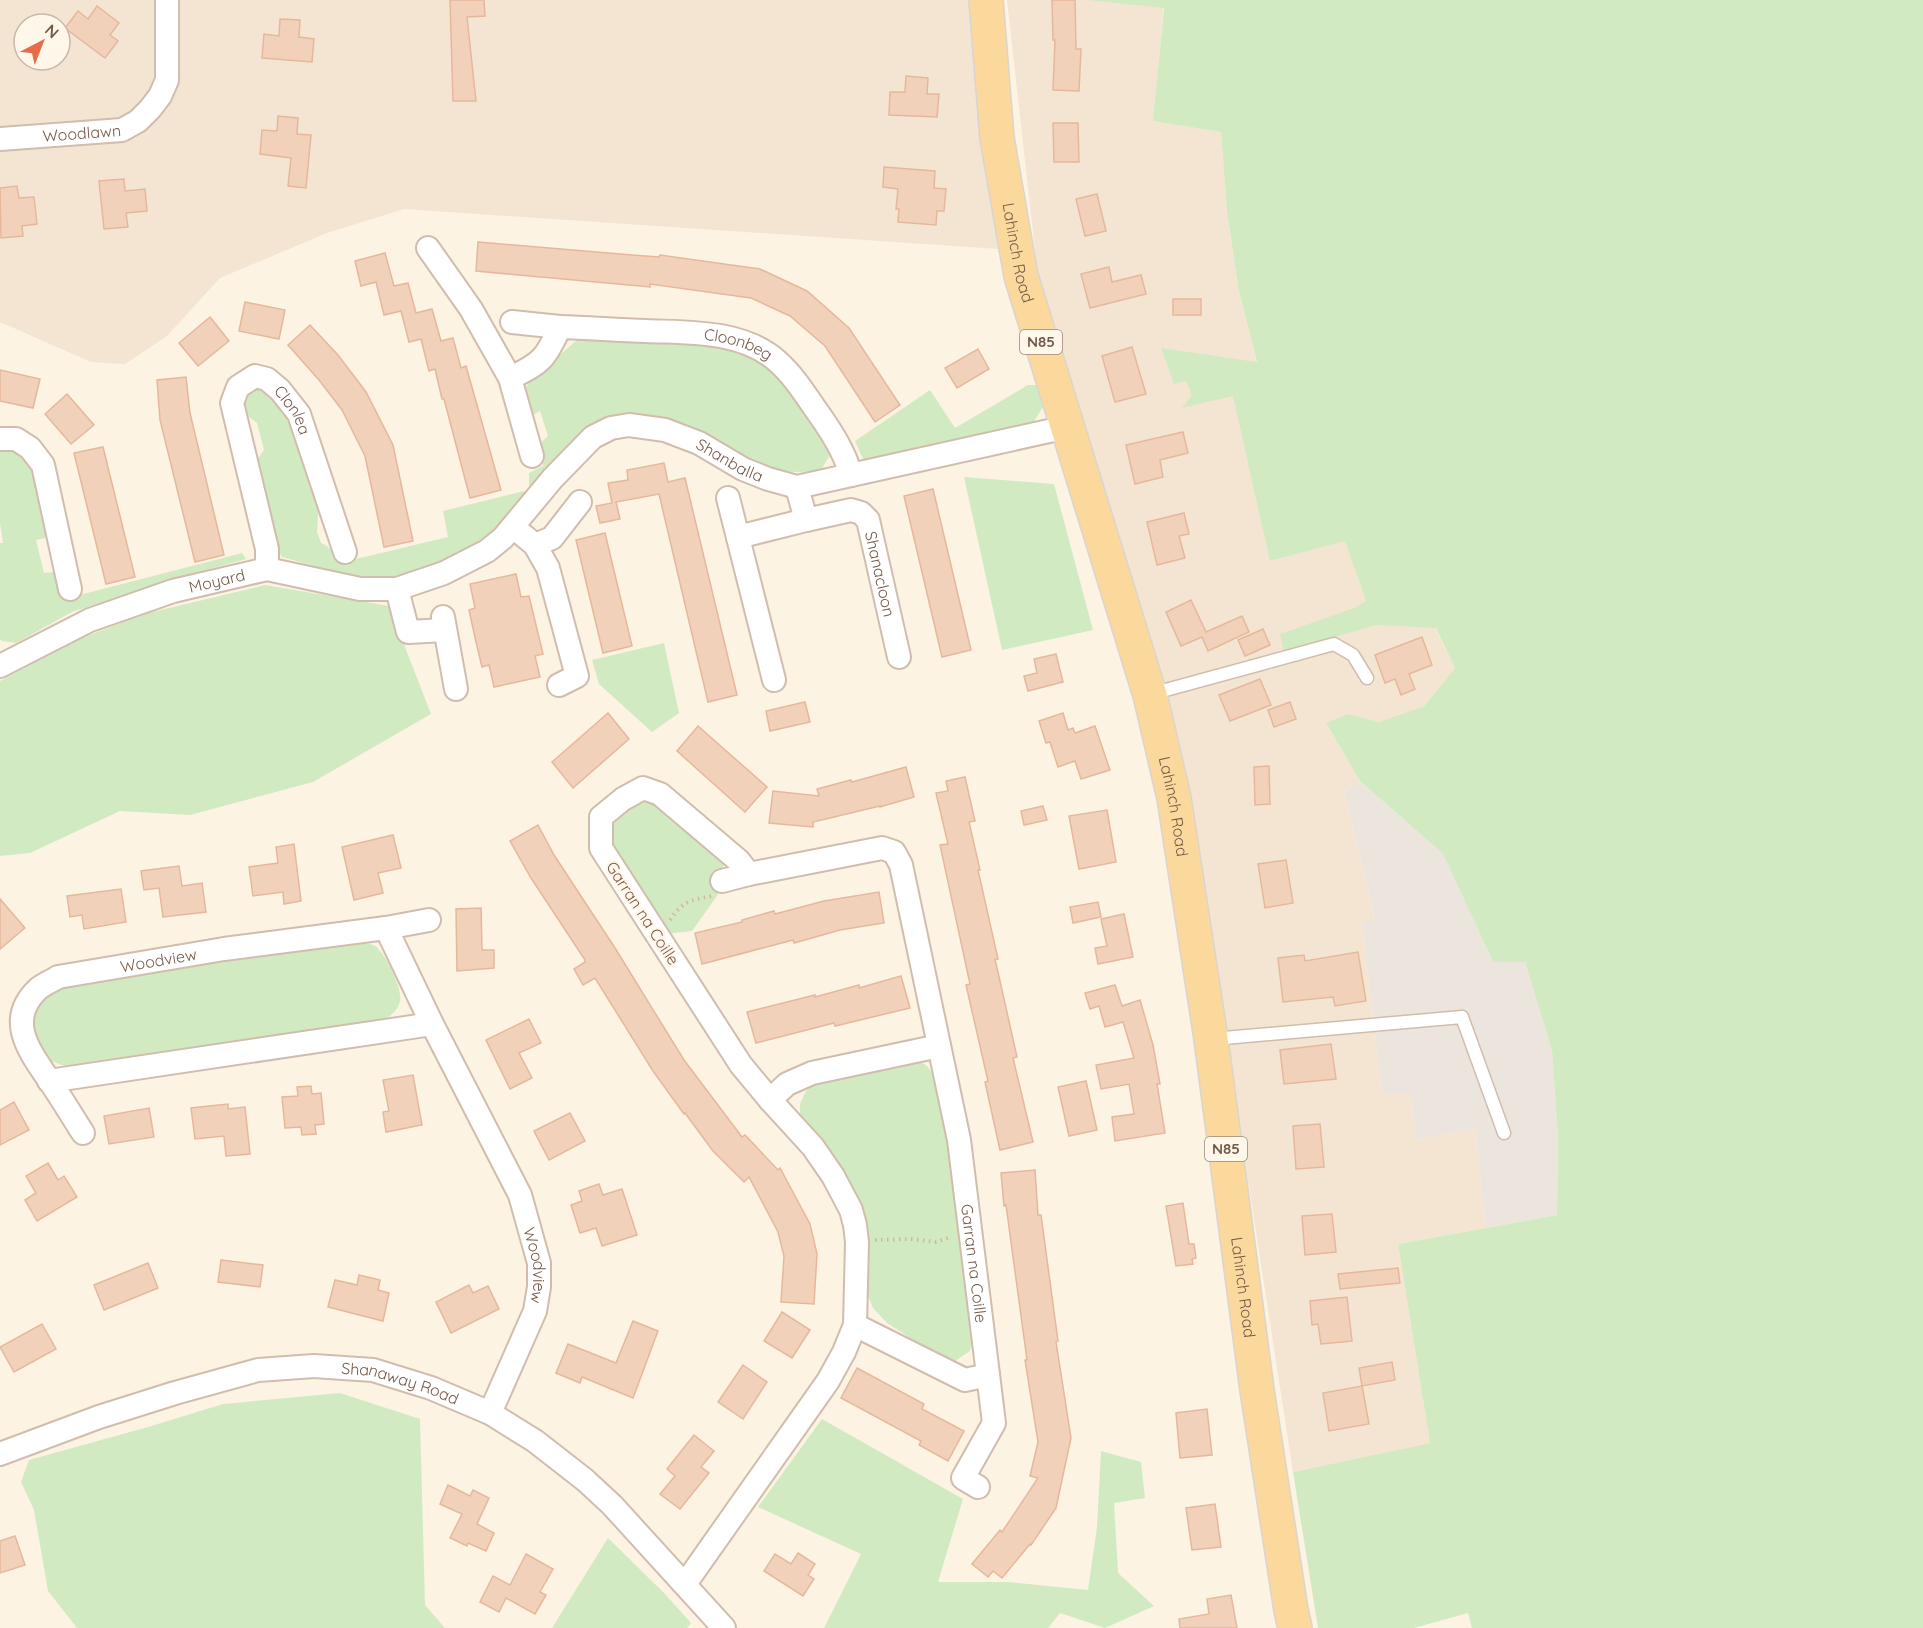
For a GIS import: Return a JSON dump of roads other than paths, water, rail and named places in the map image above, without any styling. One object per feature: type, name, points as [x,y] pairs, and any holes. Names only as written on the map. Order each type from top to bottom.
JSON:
[{"type":"main road","name":"Lahinch Road","points":[[986,0],[997,138],[1021,276],[1150,695],[1174,798],[1211,1039],[1257,1390],[1295,1628]]},
{"type":"street","name":"Woodlawn","points":[[0,139],[122,130],[138,121],[160,96],[167,81],[167,0]]},
{"type":"street","points":[[428,248],[471,309],[510,378],[532,456]]},
{"type":"street","name":"Cloonbeg","points":[[512,322],[560,327],[701,334],[727,337],[753,346],[777,360],[795,381],[827,425],[846,459],[851,475]]},
{"type":"street","points":[[510,378],[532,368],[548,353],[560,327]]},
{"type":"street","name":"Clonlea","points":[[267,569],[267,549],[232,403],[238,387],[255,376],[267,380],[280,390],[299,414],[345,552]]},
{"type":"street","name":"Shanballa","points":[[444,573],[487,551],[513,527],[553,478],[593,437],[611,428],[629,425],[664,430],[699,443],[743,469],[797,487],[1067,427]]},
{"type":"street","points":[[0,439],[16,439],[30,448],[43,465],[70,589]]},
{"type":"street","points":[[797,487],[806,519]]},
{"type":"street","points":[[728,498],[774,680]]},
{"type":"street","points":[[535,545],[552,538],[580,502]]},
{"type":"street","name":"Shanacloon","points":[[738,537],[851,510],[861,513],[868,520],[899,657]]},
{"type":"street","points":[[513,527],[535,545],[548,568],[577,676],[559,685]]},
{"type":"street","name":"Moyard","points":[[0,666],[90,620],[173,591],[267,569],[360,589],[397,589],[444,573]]},
{"type":"street","points":[[397,589],[408,632],[444,624],[456,689]]},
{"type":"street","name":"Garran na Coille","points":[[685,1584],[828,1381],[844,1352],[855,1324],[857,1242],[851,1210],[833,1176],[813,1147],[741,1065],[601,848],[601,817],[623,799],[643,788],[660,794],[739,861],[749,874]]},
{"type":"street","name":"Garran na Coille","points":[[722,881],[882,848],[894,852],[901,865],[959,1140],[970,1228],[994,1423],[963,1478],[978,1487]]},
{"type":"street","name":"Woodview","points":[[83,1133],[35,1062],[25,1043],[22,1023],[25,1006],[39,989],[58,977],[224,949],[386,928],[429,920]]},
{"type":"street","name":"Woodview","points":[[386,928],[432,1024],[520,1195],[539,1263],[539,1287],[535,1311],[490,1413]]},
{"type":"street","points":[[49,1081],[432,1024]]},
{"type":"street","points":[[770,1100],[787,1084],[812,1072],[939,1046]]},
{"type":"street","points":[[855,1324],[965,1380],[988,1375]]},
{"type":"street","name":"Shanaway Road","points":[[0,1454],[99,1417],[258,1370],[314,1366],[373,1370],[431,1388],[490,1413],[535,1441],[585,1480],[637,1530],[724,1628]]},
{"type":"lane","points":[[1150,695],[1334,644],[1353,655],[1367,678]]},
{"type":"lane","points":[[1211,1039],[1462,1017],[1504,1134]]}]
